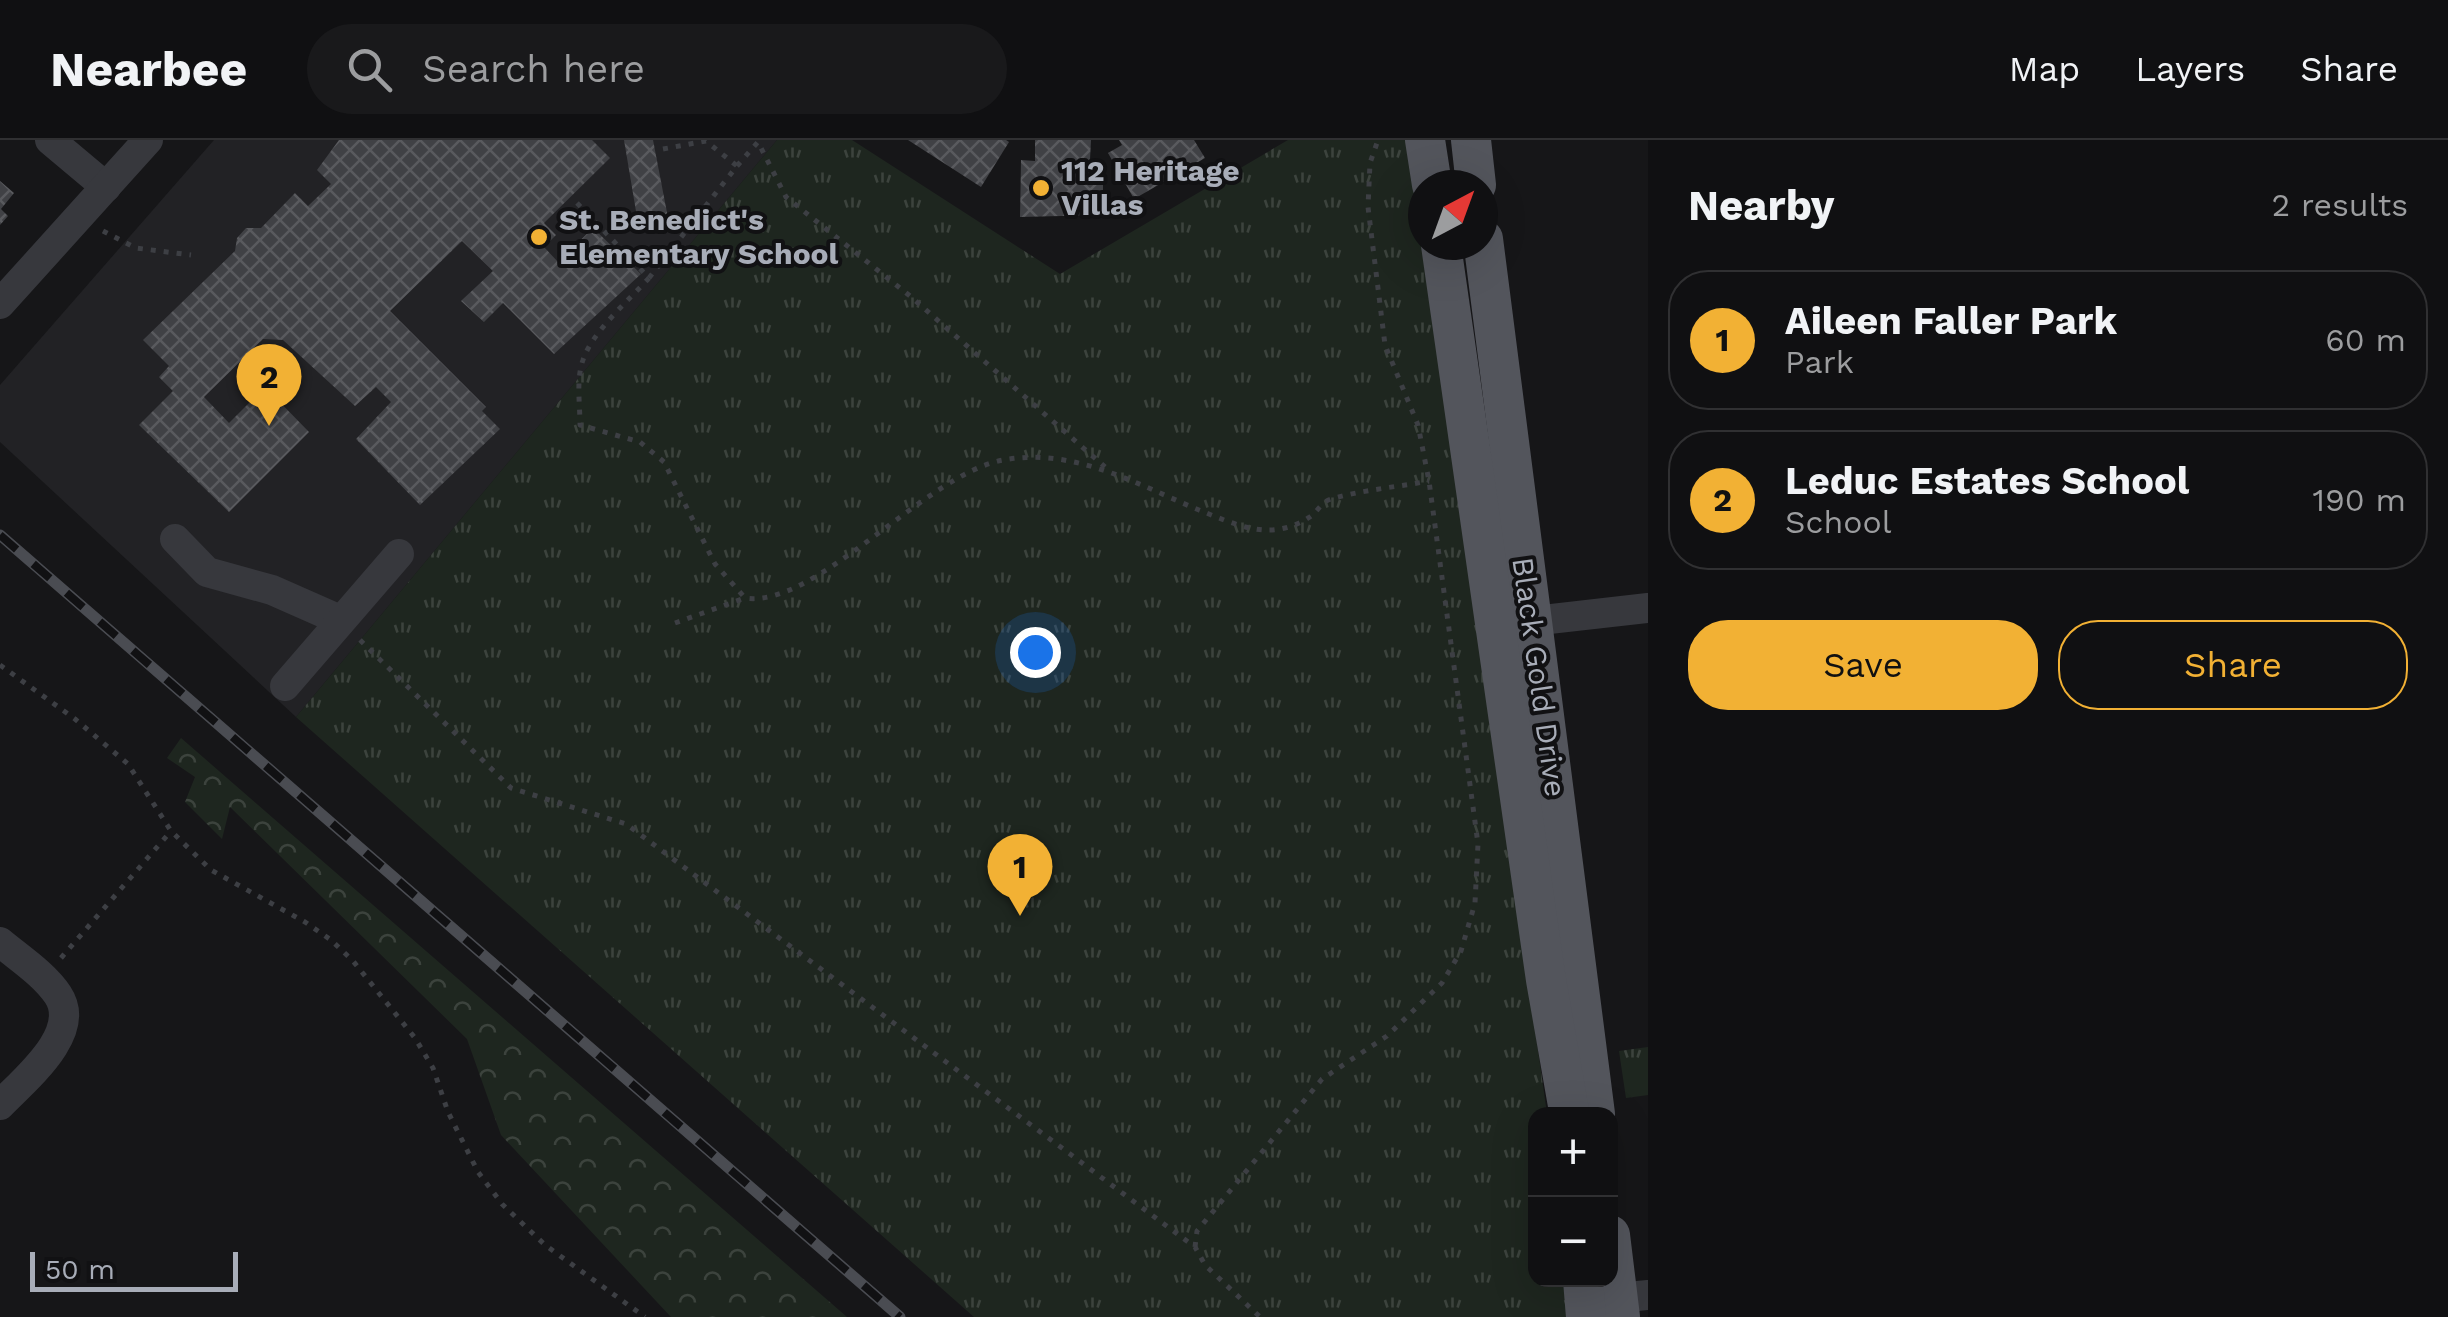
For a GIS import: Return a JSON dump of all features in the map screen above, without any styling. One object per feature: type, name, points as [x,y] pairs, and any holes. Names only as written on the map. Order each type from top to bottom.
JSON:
[{"type":"main road","points":[[1425,140],[1430,170]]},
{"type":"main road","points":[[1471,140],[1474,170]]},
{"type":"main road","name":"Black Gold Drive","points":[[1444,260],[1513,623],[1594,1107]]},
{"type":"main road","name":"Black Gold Drive","points":[[1485,260],[1546,980],[1569,1107]]},
{"type":"street","points":[[50,140],[106,187]]},
{"type":"street","points":[[0,304],[148,140]]},
{"type":"street","points":[[175,540],[207,572],[272,590],[340,620]]},
{"type":"street","points":[[286,686],[399,554]]},
{"type":"street","points":[[1513,623],[1648,608]]},
{"type":"street","points":[[0,942],[56,992],[64,1007],[65,1024],[50,1050],[0,1106]]},
{"type":"path","points":[[1195,1247],[1197,1232],[1322,1080],[1387,1036],[1442,983],[1461,951],[1475,903],[1478,844],[1428,481],[1414,415],[1385,345],[1368,207],[1370,163],[1378,140]]},
{"type":"path","points":[[663,148],[706,141],[737,166]]},
{"type":"path","points":[[746,598],[715,564],[664,462],[640,442],[580,424],[581,362],[612,318],[758,142],[786,197],[910,296],[1108,470]]},
{"type":"path","points":[[577,203],[649,278]]},
{"type":"path","points":[[101,230],[136,248],[191,256]]},
{"type":"path","points":[[674,623],[746,598],[765,598],[811,578],[886,530],[954,479],[1000,460],[1036,456],[1072,460],[1108,470],[1218,518],[1265,530],[1307,520],[1326,500],[1428,481]]},
{"type":"path","points":[[340,620],[511,788],[626,824],[1195,1247],[1205,1265],[1260,1317]]},
{"type":"path","points":[[0,665],[75,719],[128,764],[171,831],[211,870],[305,922],[332,940],[353,961],[433,1068],[466,1149],[502,1204],[545,1245],[646,1317]]},
{"type":"path","points":[[43,979],[171,831]]},
{"type":"shaded area","points":[[214,140],[777,140],[296,717],[0,442],[0,385]]},
{"type":"green space","points":[[777,140],[852,140],[1060,274],[1288,140],[1410,140],[1414,170],[1408,170],[1408,260],[1427,260],[1546,1107],[1528,1107],[1528,1287],[1571,1287],[1575,1317],[974,1317],[296,717]]},
{"type":"green space","points":[[181,738],[847,1317],[671,1317],[501,1135],[467,1039],[230,807],[222,839],[185,802],[195,777],[167,758]]},
{"type":"green space","points":[[1648,1047],[1648,1095],[1626,1098],[1619,1051]]},
{"type":"building","points":[[339,140],[592,140],[610,158],[544,223],[556,235],[544,247],[558,262],[593,228],[641,274],[554,354],[503,303],[484,322],[461,301],[493,271],[462,241],[390,311],[486,407],[482,411],[500,429],[420,505],[356,439],[391,402],[376,387],[355,406],[283,340],[263,339],[204,397],[229,423],[265,387],[309,432],[229,512],[139,425],[173,391],[159,377],[169,366],[143,340],[235,251],[237,238],[246,228],[261,228],[295,193],[308,206],[331,184],[317,170]]},
{"type":"building","points":[[624,140],[653,140],[669,223],[639,229]]},
{"type":"building","points":[[908,140],[1006,140],[1009,142],[981,187]]},
{"type":"building","points":[[1035,140],[1091,140],[1090,160],[1103,160],[1103,215],[1020,217],[1021,160],[1035,161]]},
{"type":"building","points":[[1119,140],[1194,140],[1205,158],[1134,199],[1108,153],[1122,145]]},
{"type":"building","points":[[0,181],[14,193],[1,209],[8,216],[0,225]]},
{"type":"railway","points":[[0,535],[900,1317]]},
{"type":"place","name":"112 Heritage Villas","points":[[1041,188]]},
{"type":"place","name":"St. Benedict's Elementary School","points":[[539,237]]},
{"type":"place","name":"Leduc Estates School","points":[[269,426]]},
{"type":"place","name":"Aileen Faller Park","points":[[1020,916]]}]
